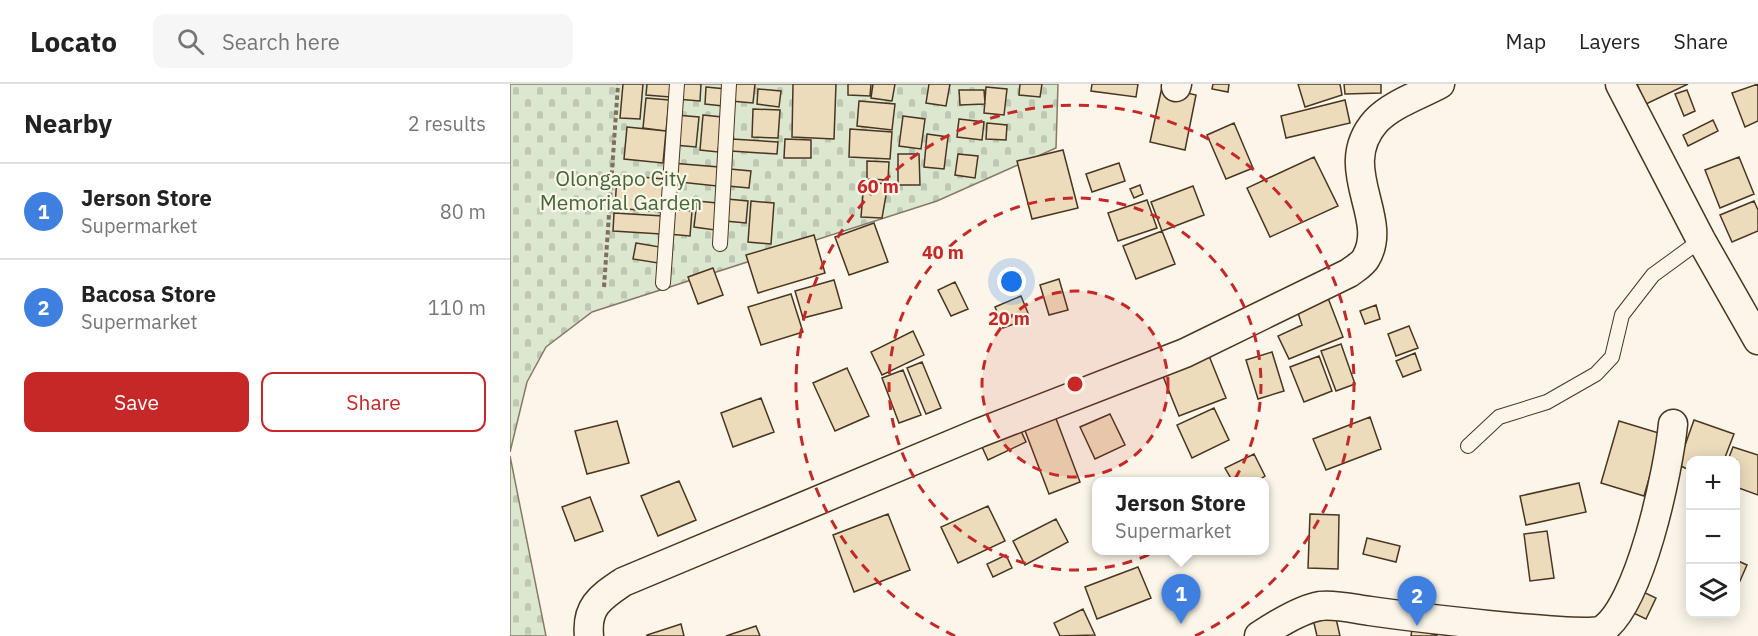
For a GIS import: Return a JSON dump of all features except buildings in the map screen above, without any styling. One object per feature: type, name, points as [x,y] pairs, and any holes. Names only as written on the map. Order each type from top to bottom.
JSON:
[{"type":"street","points":[[589,636],[588,625],[598,599],[623,582],[980,433],[1185,353],[1349,273],[1365,261],[1371,247],[1372,227],[1358,170],[1364,140],[1377,121],[1440,84]]},
{"type":"street","points":[[1620,84],[1701,240],[1758,340]]},
{"type":"street","points":[[1259,636],[1276,625],[1320,606],[1549,636],[1590,636],[1612,633],[1618,611],[1646,555],[1670,453],[1673,424]]},
{"type":"lane","points":[[663,283],[676,84]]},
{"type":"lane","points":[[720,244],[729,84]]},
{"type":"lane","points":[[1468,446],[1499,417],[1547,402],[1596,374],[1612,357],[1622,315],[1653,275],[1701,240]]},
{"type":"path","points":[[604,287],[618,84]]},
{"type":"green space","name":"Olongapo City Memorial Garden","points":[[510,84],[1058,84],[1056,148],[937,201],[592,312],[546,347],[527,382],[510,452]]},
{"type":"green space","points":[[510,456],[546,636],[510,636]]},
{"type":"place","name":"Jerson Store","points":[[1181,624]]},
{"type":"place","name":"Bacosa Store","points":[[1417,626]]}]
